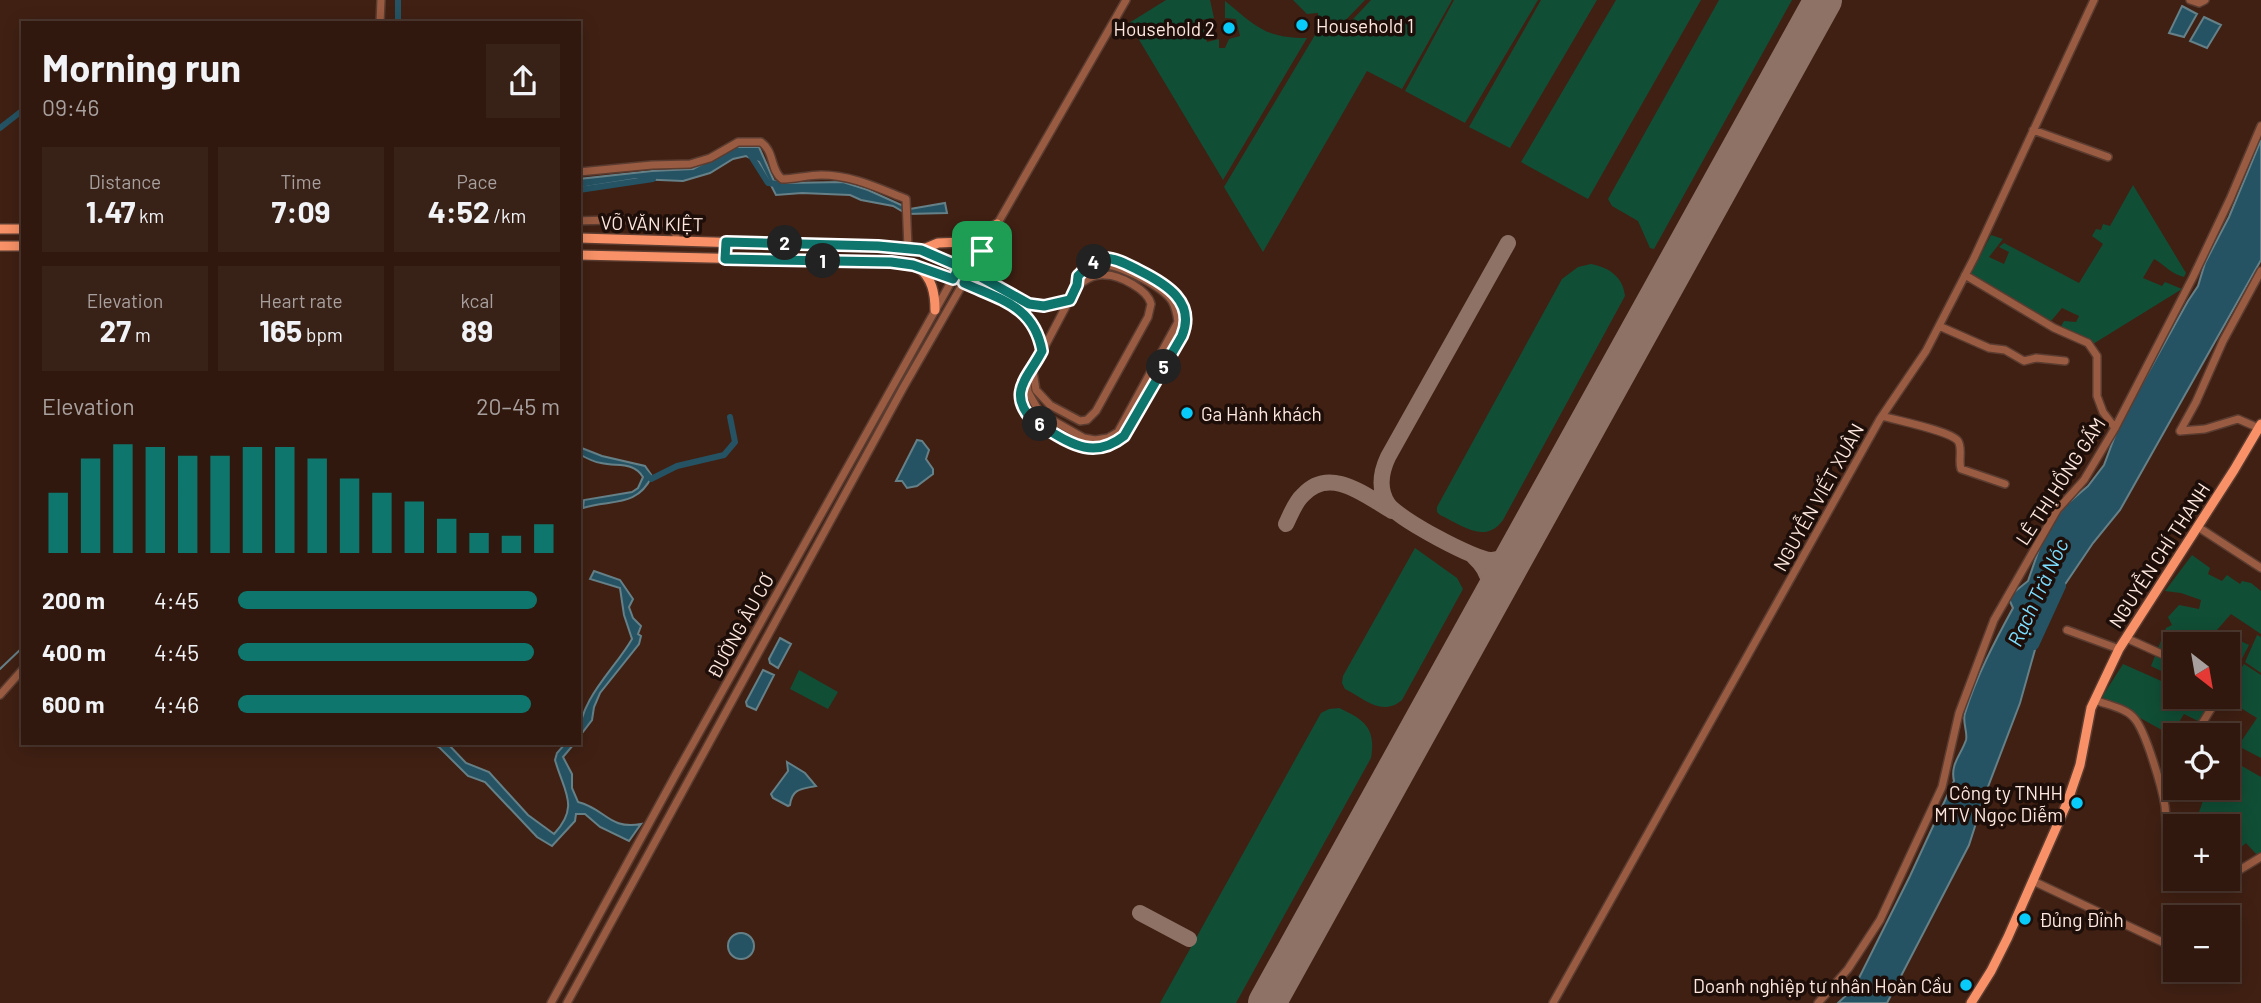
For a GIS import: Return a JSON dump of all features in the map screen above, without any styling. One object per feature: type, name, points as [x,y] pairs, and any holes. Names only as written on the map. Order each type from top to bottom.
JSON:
[{"type":"main road","points":[[921,250],[938,243],[963,242],[980,236],[998,223]]},
{"type":"main road","points":[[0,229],[21,229]]},
{"type":"main road","name":"VÕ VĂN KIỆT","points":[[584,238],[908,248],[921,250],[970,271]]},
{"type":"main road","points":[[0,246],[21,246]]},
{"type":"main road","name":"VÕ VĂN KIỆT","points":[[582,255],[891,262],[913,265],[964,283]]},
{"type":"main road","points":[[913,265],[921,269],[931,283],[935,310]]},
{"type":"main road","name":"NGUYỄN CHÍ THANH","points":[[2033,881],[2067,803],[2080,765],[2093,704],[2119,649],[2260,427]]},
{"type":"main road","points":[[1971,1003],[1991,971],[2033,881]]},
{"type":"street","points":[[380,21],[381,0]]},
{"type":"street","name":"ĐƯỜNG ÂU CƠ","points":[[567,1003],[903,388],[1126,0]]},
{"type":"street","name":"NGUYỄN VIẾT XUÂN","points":[[1553,1003],[1650,825],[1882,416],[1926,351],[1965,275],[2094,0]]},
{"type":"street","points":[[2190,0],[2199,3],[2205,0]]},
{"type":"street","name":"LÊ THỊ HỒNG GẤM","points":[[1818,1003],[1828,995],[1848,969],[1880,919],[1937,799],[1951,753],[1959,713],[1983,647],[2007,594],[2057,510],[2084,480],[2115,428],[2193,277],[2261,126]]},
{"type":"street","points":[[2033,130],[2108,157]]},
{"type":"street","points":[[581,172],[690,164],[710,158],[738,142],[757,141],[769,149],[776,174],[782,179],[820,175],[856,180],[906,199],[908,248]]},
{"type":"street","points":[[581,221],[673,226],[676,227],[676,241]]},
{"type":"street","points":[[725,259],[726,242]]},
{"type":"street","points":[[960,266],[982,251]]},
{"type":"street","points":[[1100,265],[1114,265],[1171,299],[1176,310],[1178,322],[1174,333],[1118,432],[1108,438],[1084,438],[1040,413],[1028,392],[1027,380],[1077,285],[1081,278],[1100,265]]},
{"type":"street","name":"ĐƯỜNG ÂU CƠ","points":[[551,1003],[960,266]]},
{"type":"street","points":[[970,271],[1029,304],[1044,306],[1070,300]]},
{"type":"street","points":[[2260,427],[2238,419],[2204,429],[2180,431],[2190,415],[2223,341],[2261,271]]},
{"type":"street","points":[[1032,370],[1032,380],[1041,398],[1073,418],[1087,420],[1096,411],[1148,317],[1151,304],[1146,293],[1118,278],[1102,274],[1077,285]]},
{"type":"street","points":[[1965,275],[2054,328],[2088,343],[2097,358],[2097,396],[2103,412],[2115,428]]},
{"type":"street","points":[[964,283],[1010,303],[1023,312],[1039,334],[1042,351]]},
{"type":"street","points":[[2251,288],[2261,291]]},
{"type":"street","points":[[1939,326],[1989,348],[2005,350],[2024,361],[2036,358],[2065,361]]},
{"type":"street","points":[[895,383],[903,388]]},
{"type":"street","points":[[1882,416],[1955,438],[1960,446],[1961,468],[2005,484]]},
{"type":"street","points":[[2198,527],[2261,568]]},
{"type":"street","points":[[2067,630],[2119,649]]},
{"type":"street","points":[[2126,638],[2163,655]]},
{"type":"street","points":[[0,695],[21,671]]},
{"type":"street","points":[[2093,704],[2128,713],[2140,727],[2165,814]]},
{"type":"street","points":[[2240,870],[2261,857]]},
{"type":"street","points":[[2033,881],[2163,942]]},
{"type":"street","points":[[598,918],[610,924]]},
{"type":"green space","points":[[1166,0],[1210,0],[1214,18],[1201,20],[1207,42],[1219,39],[1219,48],[1225,48],[1229,39],[1240,36],[1236,19],[1225,18],[1225,1],[1253,24],[1270,33],[1307,38],[1223,180],[1129,23]]},
{"type":"green space","points":[[1293,0],[1365,0],[1339,27],[1318,29],[1318,13],[1307,14]]},
{"type":"green space","points":[[1371,0],[1452,0],[1402,89],[1367,71],[1263,252],[1224,187],[1315,35],[1341,32]]},
{"type":"green space","points":[[1454,0],[1538,0],[1465,123],[1405,91]]},
{"type":"green space","points":[[1541,0],[1597,0],[1510,148],[1469,127]]},
{"type":"green space","points":[[1616,0],[1701,0],[1588,199],[1521,162]]},
{"type":"green space","points":[[1719,0],[1792,0],[1654,249],[1650,248],[1638,221],[1612,206],[1608,199]]},
{"type":"green space","points":[[2133,185],[2186,273],[2184,277],[2179,276],[2154,259],[2143,278],[2162,286],[2165,282],[2182,289],[2093,344],[2060,328],[2064,321],[2076,322],[2079,316],[2062,308],[2051,321],[1971,274],[1991,235],[2003,239],[1989,257],[2004,264],[2009,252],[1999,247],[2004,243],[2079,283],[2103,244],[2092,236],[2096,229],[2101,230],[2103,224],[2110,226]]},
{"type":"green space","points":[[1591,264],[1614,274],[1622,284],[1625,296],[1503,520],[1489,531],[1481,532],[1465,528],[1440,515],[1437,507],[1562,279],[1578,267]]},
{"type":"green space","points":[[1415,548],[1457,578],[1463,589],[1402,700],[1395,705],[1380,707],[1345,689],[1343,676]]},
{"type":"green space","points":[[2192,555],[2210,568],[2208,574],[2222,581],[2227,575],[2240,584],[2242,581],[2251,583],[2261,591],[2261,634],[2231,614],[2217,630],[2221,632],[2164,632],[2172,625],[2168,617],[2179,605],[2199,609],[2201,600],[2165,591]]},
{"type":"green space","points":[[2257,635],[2261,637],[2261,673],[2245,662]]},
{"type":"green space","points":[[2163,636],[2163,672],[2151,666]]},
{"type":"green space","points":[[2240,641],[2249,645],[2240,663]]},
{"type":"green space","points":[[2123,664],[2163,682],[2163,709],[2206,709],[2200,722],[2184,714],[2178,723],[2163,723],[2163,731],[2102,697]]},
{"type":"green space","points":[[2244,664],[2261,675],[2261,758],[2240,747],[2257,718],[2240,708],[2240,670]]},
{"type":"green space","points":[[799,670],[838,692],[828,709],[790,689]]},
{"type":"green space","points":[[1339,708],[1367,726],[1372,739],[1371,758],[1236,1003],[1160,1003],[1321,713]]},
{"type":"green space","points":[[2240,765],[2261,777],[2261,854],[2257,855],[2246,843],[2240,848],[2240,814],[2198,814],[2203,800],[2240,800]]},
{"type":"water","points":[[2182,6],[2197,14],[2184,37],[2169,33]]},
{"type":"water","points":[[2204,17],[2221,25],[2207,48],[2190,41]]},
{"type":"water","name":"Rạch Trà Nóc","points":[[2261,140],[2261,260],[2120,510],[2093,543],[2045,614],[2020,703],[1969,845],[1887,1003],[1838,1003],[1854,988],[1954,781],[1955,765],[1966,740],[1965,713],[1980,673],[2013,608],[2008,597],[2028,581],[2046,529],[2067,504],[2088,486],[2104,465],[2119,425],[2198,286],[2205,263],[2229,217]]},
{"type":"water","points":[[735,147],[759,147],[774,181],[843,182],[910,209],[945,203],[947,213],[907,214],[893,206],[861,200],[850,195],[776,195],[759,162],[746,156],[733,159],[710,173],[683,181],[636,179],[581,188],[581,179],[693,169]]},
{"type":"water","points":[[917,440],[922,441],[929,450],[926,459],[933,469],[933,474],[917,486],[907,488],[902,481],[896,481]]},
{"type":"water","points":[[581,448],[602,456],[645,466],[652,476],[646,486],[631,498],[583,508],[584,500],[632,492],[638,488],[643,477],[630,467],[590,460],[581,455]]},
{"type":"water","points":[[594,571],[620,580],[633,599],[629,607],[633,618],[641,626],[638,634],[641,636],[639,644],[600,693],[592,720],[581,734],[581,723],[591,697],[632,639],[624,615],[620,588],[590,579]]},
{"type":"water","points":[[780,638],[791,644],[778,668],[770,663],[769,659]]},
{"type":"water","points":[[763,670],[774,675],[756,710],[747,706],[746,702]]},
{"type":"water","points":[[434,745],[449,745],[466,763],[489,772],[528,815],[554,834],[562,824],[568,807],[568,798],[555,760],[564,745],[573,745],[563,757],[572,774],[572,788],[578,802],[595,809],[614,822],[641,824],[629,841],[600,827],[585,814],[576,814],[575,821],[552,846],[537,837],[485,782],[468,776]]},
{"type":"water","points":[[787,762],[805,773],[816,786],[795,792],[788,806],[773,798],[771,794],[788,771]]},
{"type":"water","points":[[741,933],[750,937],[754,946],[750,955],[741,959],[732,955],[728,946],[732,937]]},
{"type":"waterway","points":[[398,0],[398,21]]},
{"type":"waterway","points":[[0,128],[21,112]]},
{"type":"waterway","points":[[749,153],[768,183],[777,184]]},
{"type":"waterway","points":[[581,190],[653,179]]},
{"type":"waterway","points":[[645,473],[651,479],[677,466],[724,455],[735,442],[730,417]]},
{"type":"waterway","name":"Rạch Trà Nóc","points":[[2034,645],[2061,586]]},
{"type":"waterway","points":[[0,669],[21,649]]},
{"type":"taxiway","points":[[1508,243],[1388,457],[1382,475],[1382,486],[1385,498],[1394,510],[1470,554],[1498,559],[1516,549],[1526,536]]},
{"type":"taxiway","points":[[1286,524],[1300,498],[1314,486],[1325,483],[1336,483],[1360,491],[1392,511]]},
{"type":"taxiway","points":[[1474,557],[1488,577],[1489,591],[1483,614]]},
{"type":"taxiway","points":[[1140,913],[1189,939]]},
{"type":"runway","points":[[1267,1003],[1823,0]]},
{"type":"place","name":"Household 1","points":[[1302,25]]},
{"type":"place","name":"Household 2","points":[[1229,28]]},
{"type":"place","name":"Ga Hành khách","points":[[1187,413]]},
{"type":"place","name":"Công ty TNHH MTV Ngọc Diễm","points":[[2077,803]]},
{"type":"place","name":"Đủng Đỉnh","points":[[2025,919]]},
{"type":"place","name":"Doanh nghiệp tư nhân Hoàn Cầu","points":[[1966,985]]},
{"type":"route","points":[[982,251],[960,266],[953,279],[913,265],[891,262],[725,259],[726,242],[908,248],[921,250],[960,266],[970,271],[1017,299],[1044,306],[1070,300],[1078,276],[1096,261],[1104,258],[1130,266],[1175,292],[1184,309],[1185,330],[1124,436],[1109,447],[1086,449],[1077,446],[1033,421],[1027,414],[1020,397],[1020,388],[1042,351],[1039,334],[1032,321],[1010,303],[964,283],[970,271],[982,251]]}]
